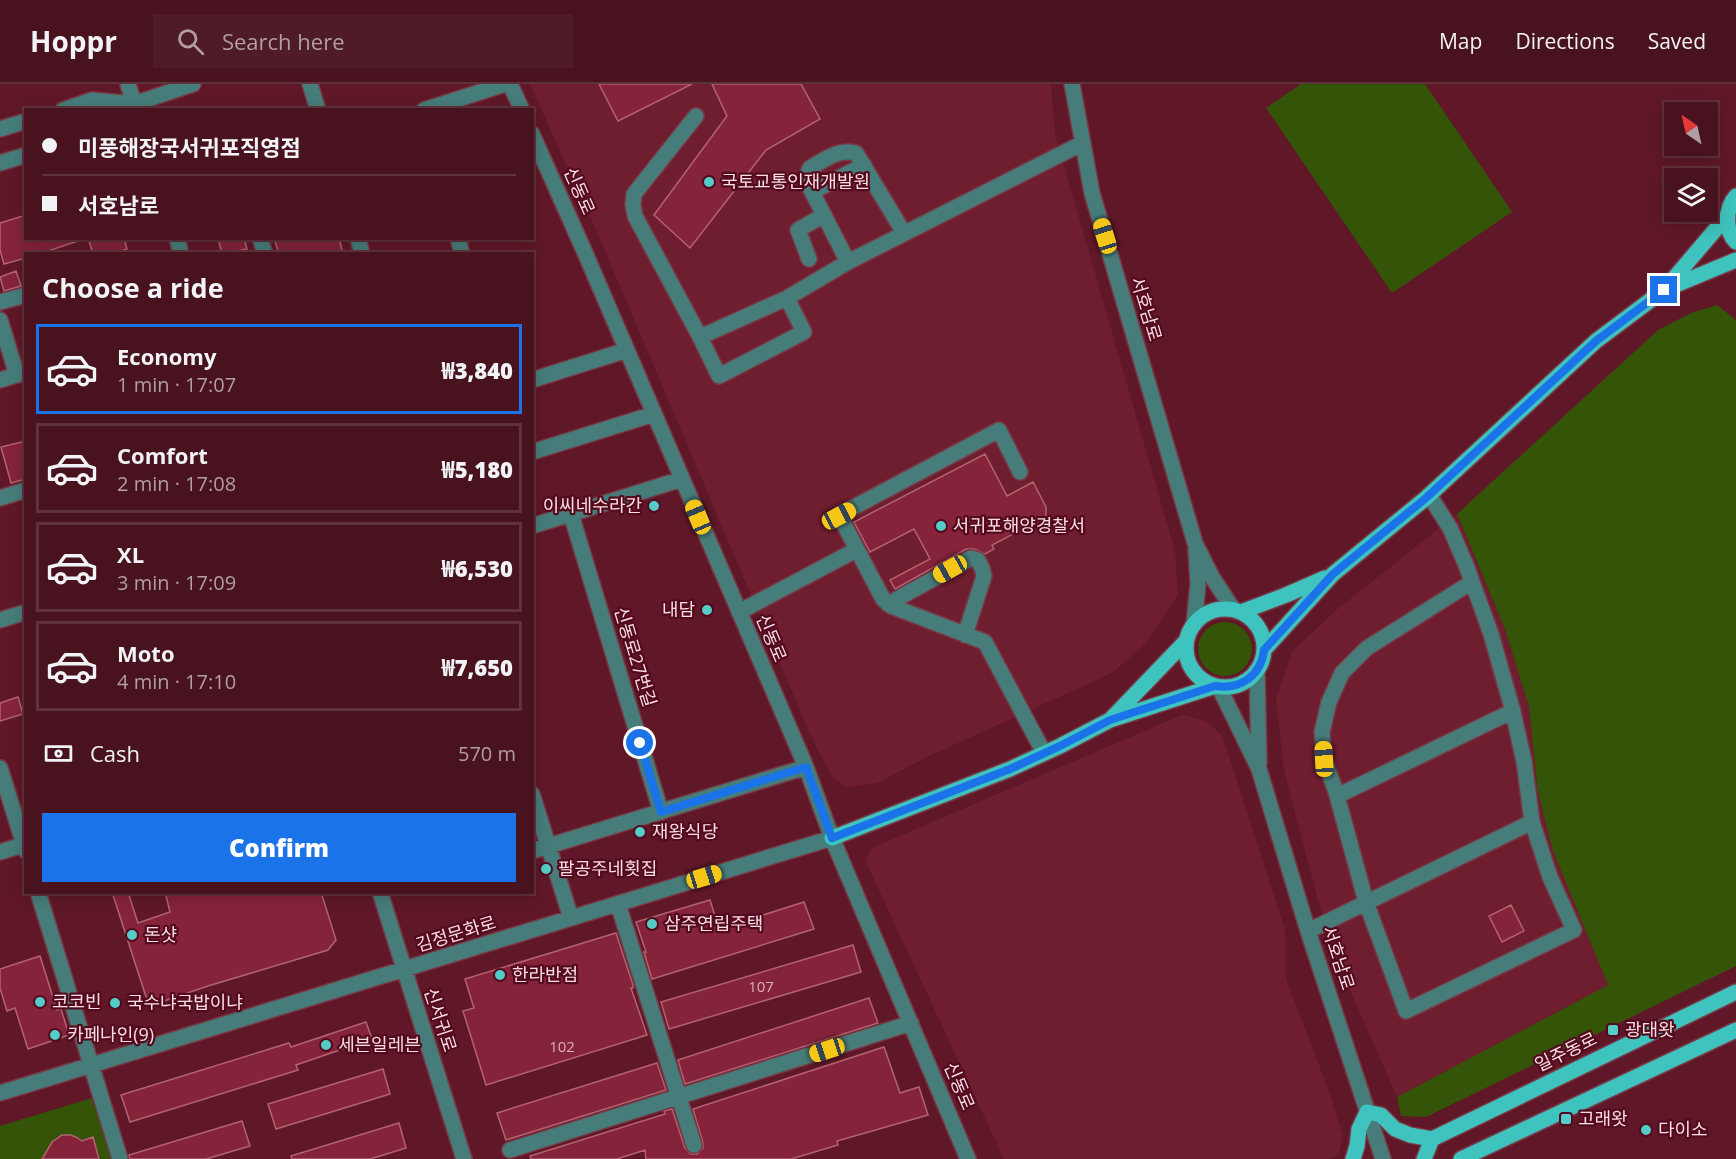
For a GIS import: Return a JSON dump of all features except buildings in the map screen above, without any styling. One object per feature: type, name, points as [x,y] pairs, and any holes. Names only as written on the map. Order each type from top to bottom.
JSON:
[{"type":"main road","points":[[1264,650],[1333,574],[1429,495],[1596,341],[1664,290],[1727,216],[1736,196]]},
{"type":"main road","points":[[1727,216],[1730,237],[1736,243]]},
{"type":"main road","points":[[1664,290],[1736,260]]},
{"type":"main road","points":[[1217,687],[1203,681],[1191,669],[1186,657],[1186,641],[1189,631],[1203,615],[1220,609],[1237,610],[1286,595],[1333,574]]},
{"type":"main road","points":[[832,838],[1010,769],[1110,720],[1217,687],[1232,687],[1241,684],[1252,677],[1257,670],[1263,659],[1264,650],[1260,629],[1252,619],[1237,610]]},
{"type":"main road","points":[[1110,720],[1186,641]]},
{"type":"main road","name":"일주동로","points":[[1432,1139],[1736,992]]},
{"type":"main road","points":[[1461,1159],[1736,1030]]},
{"type":"main road","points":[[1353,1159],[1359,1130],[1367,1112],[1381,1115],[1395,1129],[1410,1135],[1432,1139],[1424,1159]]},
{"type":"street","points":[[128,84],[132,108]]},
{"type":"street","points":[[69,108],[92,100],[132,108],[193,84]]},
{"type":"street","points":[[310,84],[317,108]]},
{"type":"street","points":[[430,108],[506,84]]},
{"type":"street","points":[[510,84],[521,108]]},
{"type":"street","name":"서호남로","points":[[1072,84],[1092,193],[1195,543]]},
{"type":"street","points":[[696,116],[634,194],[633,205],[635,216],[719,376],[804,332],[787,298]]},
{"type":"street","points":[[0,129],[24,122]]},
{"type":"street","name":"신동로","points":[[534,139],[806,767],[832,838],[968,1159]]},
{"type":"street","points":[[700,337],[787,298],[848,262],[1083,143]]},
{"type":"street","points":[[848,262],[808,184],[807,176],[810,168],[837,153],[847,151],[856,153],[904,233]]},
{"type":"street","points":[[0,163],[24,156]]},
{"type":"street","points":[[812,192],[864,165]]},
{"type":"street","points":[[809,259],[798,230],[824,215]]},
{"type":"street","points":[[0,302],[24,296]]},
{"type":"street","points":[[0,320],[21,374],[0,380]]},
{"type":"street","points":[[534,379],[627,350]]},
{"type":"street","points":[[534,451],[654,414]]},
{"type":"street","points":[[1020,472],[999,430],[839,516],[883,599],[888,604],[984,642],[1044,753]]},
{"type":"street","points":[[534,525],[682,479]]},
{"type":"street","points":[[0,498],[24,491]]},
{"type":"street","points":[[1429,495],[1450,528],[1472,582],[1491,634],[1513,711],[1524,761],[1532,822],[1550,877],[1574,930],[1406,1011],[1366,902],[1337,796],[1324,759],[1322,732],[1329,702],[1342,673],[1367,648],[1472,582]]},
{"type":"street","name":"신동로27번길","points":[[570,514],[661,812]]},
{"type":"street","points":[[1195,543],[1212,577],[1237,610]]},
{"type":"street","points":[[1194,624],[1198,584],[1195,543]]},
{"type":"street","points":[[739,612],[856,550]]},
{"type":"street","points":[[888,604],[971,558],[978,560],[984,576],[965,635]]},
{"type":"street","points":[[0,620],[24,613]]},
{"type":"street","points":[[1257,670],[1259,769]]},
{"type":"street","points":[[1217,687],[1259,769]]},
{"type":"street","points":[[1337,796],[1513,711]]},
{"type":"street","points":[[534,850],[806,767]]},
{"type":"street","points":[[0,768],[24,843]]},
{"type":"street","name":"서호남로","points":[[1259,769],[1308,931],[1383,1159]]},
{"type":"street","points":[[534,800],[571,918]]},
{"type":"street","points":[[1308,931],[1532,822]]},
{"type":"street","name":"김정문화로","points":[[0,1093],[832,838]]},
{"type":"street","points":[[0,852],[24,846]]},
{"type":"street","points":[[39,894],[120,1159]]},
{"type":"street","name":"신서귀로","points":[[381,894],[464,1159]]},
{"type":"street","points":[[618,904],[694,1145]]},
{"type":"street","points":[[510,1150],[911,1023]]},
{"type":"shaded area","points":[[530,84],[1051,84],[1055,134],[1175,552],[1178,595],[1147,642],[1112,673],[927,757],[877,783],[846,787],[832,776],[813,741],[597,232]]},
{"type":"shaded area","points":[[1457,514],[1505,629],[1529,707],[1538,793],[1608,985],[1397,1097],[1340,967],[1317,897],[1284,770],[1276,699],[1292,652],[1334,612]]},
{"type":"shaded area","points":[[1182,715],[1206,721],[1222,735],[1285,929],[1286,979],[1330,1094],[1343,1136],[1339,1154],[1328,1159],[1004,1159],[866,862],[869,851]]},
{"type":"green space","points":[[1301,84],[1425,84],[1512,212],[1392,293],[1266,108]]},
{"type":"green space","points":[[1717,305],[1736,320],[1736,966],[1426,1117],[1401,1116],[1397,1097],[1608,985],[1553,851],[1538,793],[1529,707],[1505,629],[1457,514],[1658,330],[1691,313]]},
{"type":"green space","points":[[1225,622],[1235,624],[1244,630],[1250,639],[1252,649],[1250,659],[1244,668],[1235,674],[1225,676],[1215,674],[1206,668],[1200,659],[1198,649],[1200,639],[1206,630],[1215,624]]},
{"type":"green space","points":[[92,1098],[111,1159],[0,1159],[0,1126]]},
{"type":"place","name":"국토교통인재개발원","points":[[709,182]]},
{"type":"place","name":"이씨네수라간","points":[[654,506]]},
{"type":"place","name":"서귀포해양경찰서","points":[[941,526]]},
{"type":"place","name":"내담","points":[[707,610]]},
{"type":"place","name":"재왕식당","points":[[640,832]]},
{"type":"place","name":"팔공주네횟집","points":[[546,869]]},
{"type":"place","name":"삼주연립주택","points":[[652,924]]},
{"type":"place","name":"돈샷","points":[[132,935]]},
{"type":"place","name":"한라반점","points":[[500,975]]},
{"type":"place","name":"코코빈","points":[[40,1002]]},
{"type":"place","name":"국수냐국밥이냐","points":[[115,1003]]},
{"type":"place","name":"광대왓","points":[[1613,1030]]},
{"type":"place","name":"카페나인(9)","points":[[55,1035]]},
{"type":"place","name":"세븐일레븐","points":[[326,1045]]},
{"type":"place","name":"고래왓","points":[[1566,1119]]},
{"type":"place","name":"다이소","points":[[1646,1130]]},
{"type":"route","points":[[640,743],[661,812],[806,767],[832,838],[1010,769],[1110,720],[1215,686],[1232,687],[1241,684],[1255,674],[1260,667],[1264,650],[1333,574],[1426,498],[1596,341],[1664,290]]}]
